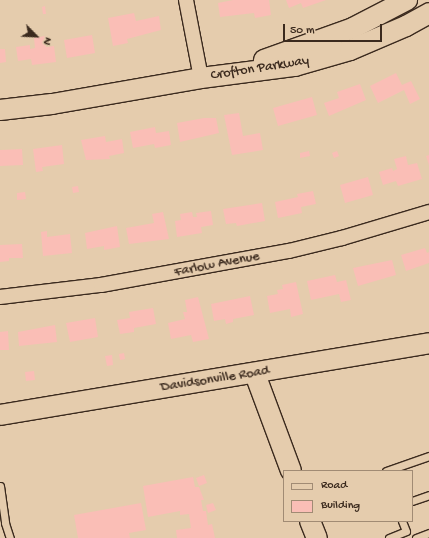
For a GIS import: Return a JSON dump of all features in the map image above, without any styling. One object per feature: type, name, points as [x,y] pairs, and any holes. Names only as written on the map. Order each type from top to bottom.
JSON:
[{"type":"street","points":[[186,0],[201,78]]},
{"type":"street","name":"Crofton Parkway","points":[[201,78],[292,52],[353,28],[407,0]]},
{"type":"street","name":"Crofton Parkway","points":[[0,110],[52,104],[201,78],[295,66],[350,50],[406,26],[429,13]]},
{"type":"street","name":"Farlow Avenue","points":[[0,297],[101,285],[289,251],[429,212]]},
{"type":"street","name":"Davidsonville Road","points":[[0,415],[255,374],[429,343]]},
{"type":"street","points":[[255,374],[291,470]]},
{"type":"street","points":[[310,522],[317,538]]},
{"type":"lane","points":[[389,470],[429,456]]},
{"type":"lane","points":[[0,486],[5,523],[10,538]]},
{"type":"lane","points":[[413,501],[429,495]]},
{"type":"lane","points":[[389,538],[407,535],[402,522]]},
{"type":"lane","points":[[416,538],[429,533]]},
{"type":"building","points":[[233,0],[269,0],[271,15],[255,18],[254,13],[220,17],[218,3]]},
{"type":"building","points":[[286,0],[326,0],[303,8],[301,3],[289,8]]},
{"type":"building","points":[[45,6],[46,14],[43,14],[42,7]]},
{"type":"building","points":[[134,13],[136,21],[159,16],[161,30],[127,39],[128,43],[113,46],[108,18]]},
{"type":"building","points":[[92,35],[95,53],[67,58],[64,40]]},
{"type":"building","points":[[45,36],[46,47],[54,46],[56,62],[32,65],[31,59],[18,61],[16,47],[30,45],[30,49],[35,48],[34,38]]},
{"type":"building","points":[[0,49],[5,49],[6,62],[0,63]]},
{"type":"building","points":[[396,73],[402,85],[411,81],[420,99],[410,104],[404,90],[378,103],[370,86]]},
{"type":"building","points":[[360,84],[366,100],[329,116],[324,103],[339,98],[337,92]]},
{"type":"building","points":[[312,97],[317,115],[278,126],[273,108]]},
{"type":"building","points":[[239,113],[243,136],[260,133],[263,150],[232,155],[224,115]]},
{"type":"building","points":[[204,118],[216,118],[219,133],[180,142],[177,123]]},
{"type":"building","points":[[155,127],[156,133],[169,131],[171,145],[155,148],[154,144],[133,148],[130,132]]},
{"type":"building","points":[[105,136],[106,142],[122,139],[124,153],[109,156],[110,159],[86,160],[81,140]]},
{"type":"building","points":[[62,145],[64,164],[42,167],[43,171],[36,172],[33,149]]},
{"type":"building","points":[[22,149],[23,165],[0,166],[0,150]]},
{"type":"building","points":[[309,151],[310,156],[300,158],[300,153]]},
{"type":"building","points":[[337,151],[339,156],[334,158],[332,153]]},
{"type":"building","points":[[429,155],[429,165],[426,156]]},
{"type":"building","points":[[406,156],[408,165],[417,163],[422,179],[398,186],[396,181],[383,185],[379,172],[392,168],[393,171],[397,169],[394,159]]},
{"type":"building","points":[[368,177],[373,195],[345,203],[340,185]]},
{"type":"building","points":[[78,186],[79,192],[73,193],[72,187]]},
{"type":"building","points":[[313,191],[316,204],[301,207],[302,213],[278,218],[275,202],[298,197],[297,194]]},
{"type":"building","points":[[25,192],[26,199],[17,200],[17,193]]},
{"type":"building","points":[[262,203],[265,221],[237,226],[236,223],[226,224],[223,209]]},
{"type":"building","points":[[211,211],[213,225],[201,227],[202,233],[177,237],[175,221],[181,220],[180,214],[192,212],[193,217],[197,217],[196,213]]},
{"type":"building","points":[[163,212],[169,239],[129,244],[126,228],[154,223],[152,214]]},
{"type":"building","points":[[117,226],[120,247],[104,250],[104,246],[87,249],[85,233]]},
{"type":"building","points":[[47,231],[47,237],[70,234],[72,253],[43,256],[41,232]]},
{"type":"building","points":[[22,244],[23,258],[9,258],[9,261],[0,262],[0,245]]},
{"type":"building","points":[[425,248],[427,253],[429,252],[429,263],[406,271],[401,255]]},
{"type":"building","points":[[392,260],[396,275],[358,286],[353,268]]},
{"type":"building","points":[[335,275],[337,282],[346,280],[351,300],[341,302],[339,294],[311,300],[307,281]]},
{"type":"building","points":[[296,282],[303,314],[291,317],[290,309],[270,313],[267,296],[278,294],[277,290],[283,289],[282,285]]},
{"type":"building","points":[[250,296],[254,315],[233,319],[233,322],[226,324],[225,319],[214,321],[211,304]]},
{"type":"building","points":[[198,297],[209,339],[193,342],[191,335],[171,339],[168,323],[185,319],[183,312],[187,312],[185,300]]},
{"type":"building","points":[[153,308],[156,324],[134,328],[134,332],[120,334],[117,320],[130,318],[129,312]]},
{"type":"building","points":[[95,318],[98,337],[70,342],[66,323]]},
{"type":"building","points":[[55,325],[57,342],[19,346],[18,332]]},
{"type":"building","points":[[8,331],[9,350],[0,350],[0,332]]},
{"type":"building","points":[[124,353],[125,359],[120,360],[119,354]]},
{"type":"building","points":[[112,355],[113,365],[107,366],[105,356]]},
{"type":"building","points":[[34,371],[35,380],[26,381],[25,372]]},
{"type":"building","points":[[204,475],[207,483],[199,486],[196,478]]},
{"type":"building","points":[[193,477],[195,487],[199,487],[204,500],[201,500],[203,511],[206,511],[208,525],[212,524],[215,538],[177,538],[176,530],[191,528],[189,514],[180,515],[180,511],[148,517],[143,486]]},
{"type":"building","points":[[141,503],[146,530],[129,533],[130,538],[78,538],[74,515]]},
{"type":"building","points":[[213,503],[216,510],[208,513],[206,505]]}]
